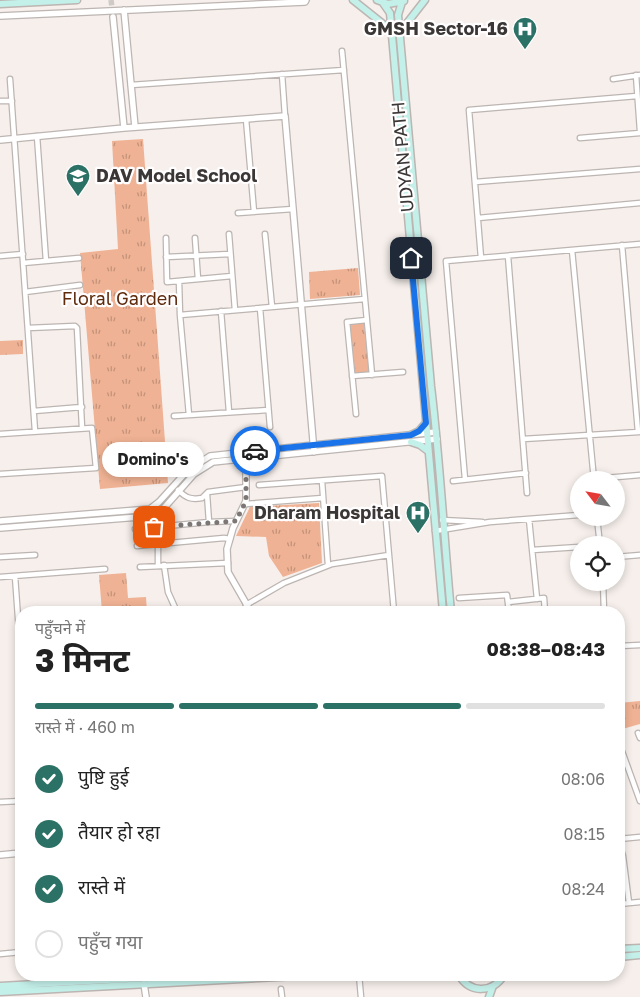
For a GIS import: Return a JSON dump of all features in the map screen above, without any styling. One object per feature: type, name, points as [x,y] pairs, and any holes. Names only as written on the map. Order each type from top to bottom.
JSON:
[{"type":"main road","points":[[0,4],[78,0]]},
{"type":"main road","points":[[353,0],[392,31]]},
{"type":"main road","points":[[400,32],[426,0]]},
{"type":"main road","points":[[380,2],[388,4],[403,1]]},
{"type":"main road","name":"UDYAN PATH","points":[[403,1],[398,15],[437,436],[442,520],[450,606]]},
{"type":"main road","name":"UDYAN PATH","points":[[380,2],[390,13],[392,31],[442,606]]},
{"type":"main road","points":[[426,423],[411,438],[428,451]]},
{"type":"main road","points":[[625,949],[640,948]]},
{"type":"main road","points":[[625,956],[640,955]]},
{"type":"main road","points":[[0,986],[84,981]]},
{"type":"main road","points":[[0,992],[201,981]]},
{"type":"main road","points":[[464,981],[476,989],[485,989],[500,981]]},
{"type":"main road","points":[[489,997],[493,986]]},
{"type":"main road","points":[[476,989],[477,997]]},
{"type":"street","points":[[0,16],[304,2],[306,0]]},
{"type":"street","points":[[124,10],[135,127]]},
{"type":"street","points":[[113,17],[124,128]]},
{"type":"street","points":[[342,51],[372,374]]},
{"type":"street","points":[[131,85],[344,70]]},
{"type":"street","points":[[282,74],[314,448]]},
{"type":"street","points":[[580,138],[640,132],[637,96],[638,75],[613,79]]},
{"type":"street","points":[[10,79],[35,431]]},
{"type":"street","points":[[481,258],[469,110],[637,96]]},
{"type":"street","points":[[0,101],[12,101]]},
{"type":"street","points":[[0,140],[135,127],[285,116]]},
{"type":"street","points":[[246,119],[254,212]]},
{"type":"street","points":[[37,136],[46,261]]},
{"type":"street","points":[[475,182],[640,169]]},
{"type":"street","points":[[478,218],[640,203]]},
{"type":"street","points":[[238,213],[293,209]]},
{"type":"street","points":[[229,234],[235,310]]},
{"type":"street","points":[[265,234],[272,307]]},
{"type":"street","points":[[166,238],[167,282],[232,276]]},
{"type":"street","points":[[195,238],[198,279]]},
{"type":"street","points":[[465,479],[446,261],[640,244]]},
{"type":"street","points":[[523,440],[639,432],[622,245]]},
{"type":"street","points":[[572,250],[593,471]]},
{"type":"street","points":[[0,256],[23,254]]},
{"type":"street","points":[[166,257],[230,254]]},
{"type":"street","points":[[508,256],[527,492]]},
{"type":"street","points":[[23,263],[79,258]]},
{"type":"street","points":[[179,281],[180,315],[189,415]]},
{"type":"street","points":[[25,292],[80,286]]},
{"type":"street","points":[[180,315],[365,299]]},
{"type":"street","points":[[260,308],[270,427]]},
{"type":"street","points":[[221,312],[229,412]]},
{"type":"street","points":[[356,414],[347,322],[367,320]]},
{"type":"street","points":[[28,328],[75,326],[77,328],[82,428]]},
{"type":"street","points":[[352,376],[404,372]]},
{"type":"street","points":[[34,411],[82,407]]},
{"type":"street","points":[[174,416],[268,410]]},
{"type":"street","points":[[0,434],[92,428],[96,468],[0,474]]},
{"type":"street","points":[[0,521],[150,509],[188,470],[210,456],[246,455],[437,436]]},
{"type":"street","points":[[246,455],[246,501],[236,521],[227,549],[228,572],[246,605],[278,587],[328,565],[389,555]]},
{"type":"street","points":[[0,528],[152,516],[164,508],[194,474],[213,462],[246,455]]},
{"type":"street","points":[[453,480],[526,473]]},
{"type":"street","points":[[625,477],[640,475]]},
{"type":"street","points":[[259,485],[382,476],[393,606]]},
{"type":"street","points":[[322,481],[328,565]]},
{"type":"street","points":[[174,486],[187,498],[198,499],[202,498],[207,492],[246,487]]},
{"type":"street","points":[[207,492],[209,522]]},
{"type":"street","points":[[245,504],[323,498]]},
{"type":"street","points":[[435,531],[490,522],[570,516]]},
{"type":"street","points":[[529,519],[537,599]]},
{"type":"street","points":[[135,529],[236,521]]},
{"type":"street","points":[[434,521],[490,522]]},
{"type":"street","points":[[136,546],[230,539]]},
{"type":"street","points":[[158,544],[161,566],[168,592],[174,606]]},
{"type":"street","points":[[532,550],[570,548]]},
{"type":"street","points":[[0,557],[35,555]]},
{"type":"street","points":[[625,556],[640,555]]},
{"type":"street","points":[[140,567],[228,563]]},
{"type":"street","points":[[0,577],[105,569]]},
{"type":"street","points":[[15,576],[17,606]]},
{"type":"street","points":[[603,591],[604,606]]},
{"type":"street","points":[[460,598],[507,595],[508,606]]},
{"type":"street","points":[[508,602],[544,598],[545,606]]},
{"type":"street","points":[[625,645],[640,644]]},
{"type":"street","points":[[625,760],[640,801]]},
{"type":"street","points":[[0,802],[15,801]]},
{"type":"street","points":[[625,840],[640,838]]},
{"type":"street","points":[[0,855],[15,854]]},
{"type":"street","points":[[625,872],[629,903]]},
{"type":"street","points":[[625,903],[640,902]]},
{"type":"street","points":[[0,954],[15,953]]},
{"type":"street","points":[[359,981],[360,997]]},
{"type":"street","points":[[144,984],[146,997]]},
{"type":"street","points":[[281,989],[282,997]]},
{"type":"green space","name":"Floral Garden","points":[[143,139],[168,483],[100,489],[80,253],[118,249],[112,141]]},
{"type":"green space","points":[[358,268],[360,295],[310,299],[309,272]]},
{"type":"green space","points":[[364,322],[369,372],[354,373],[349,324]]},
{"type":"green space","points":[[23,340],[23,354],[0,355],[0,341]]},
{"type":"green space","points":[[319,503],[322,563],[283,577],[269,556],[266,537],[236,536],[250,507]]},
{"type":"green space","points":[[126,573],[128,598],[146,597],[147,606],[102,606],[99,575]]},
{"type":"green space","points":[[640,701],[640,724],[625,728],[625,702]]},
{"type":"tunnel","points":[[111,0],[113,15]]},
{"type":"way so far","points":[[154,527],[236,521],[246,501],[246,452],[255,451]]},
{"type":"place","name":"GMSH Sector-16","points":[[525,50]]},
{"type":"place","name":"DAV Model School","points":[[78,197]]},
{"type":"place","name":"Domino's","points":[[154,527]]},
{"type":"place","name":"Dharam Hospital","points":[[418,534]]},
{"type":"route","points":[[255,451],[411,435],[422,428],[426,423],[411,258]]}]
